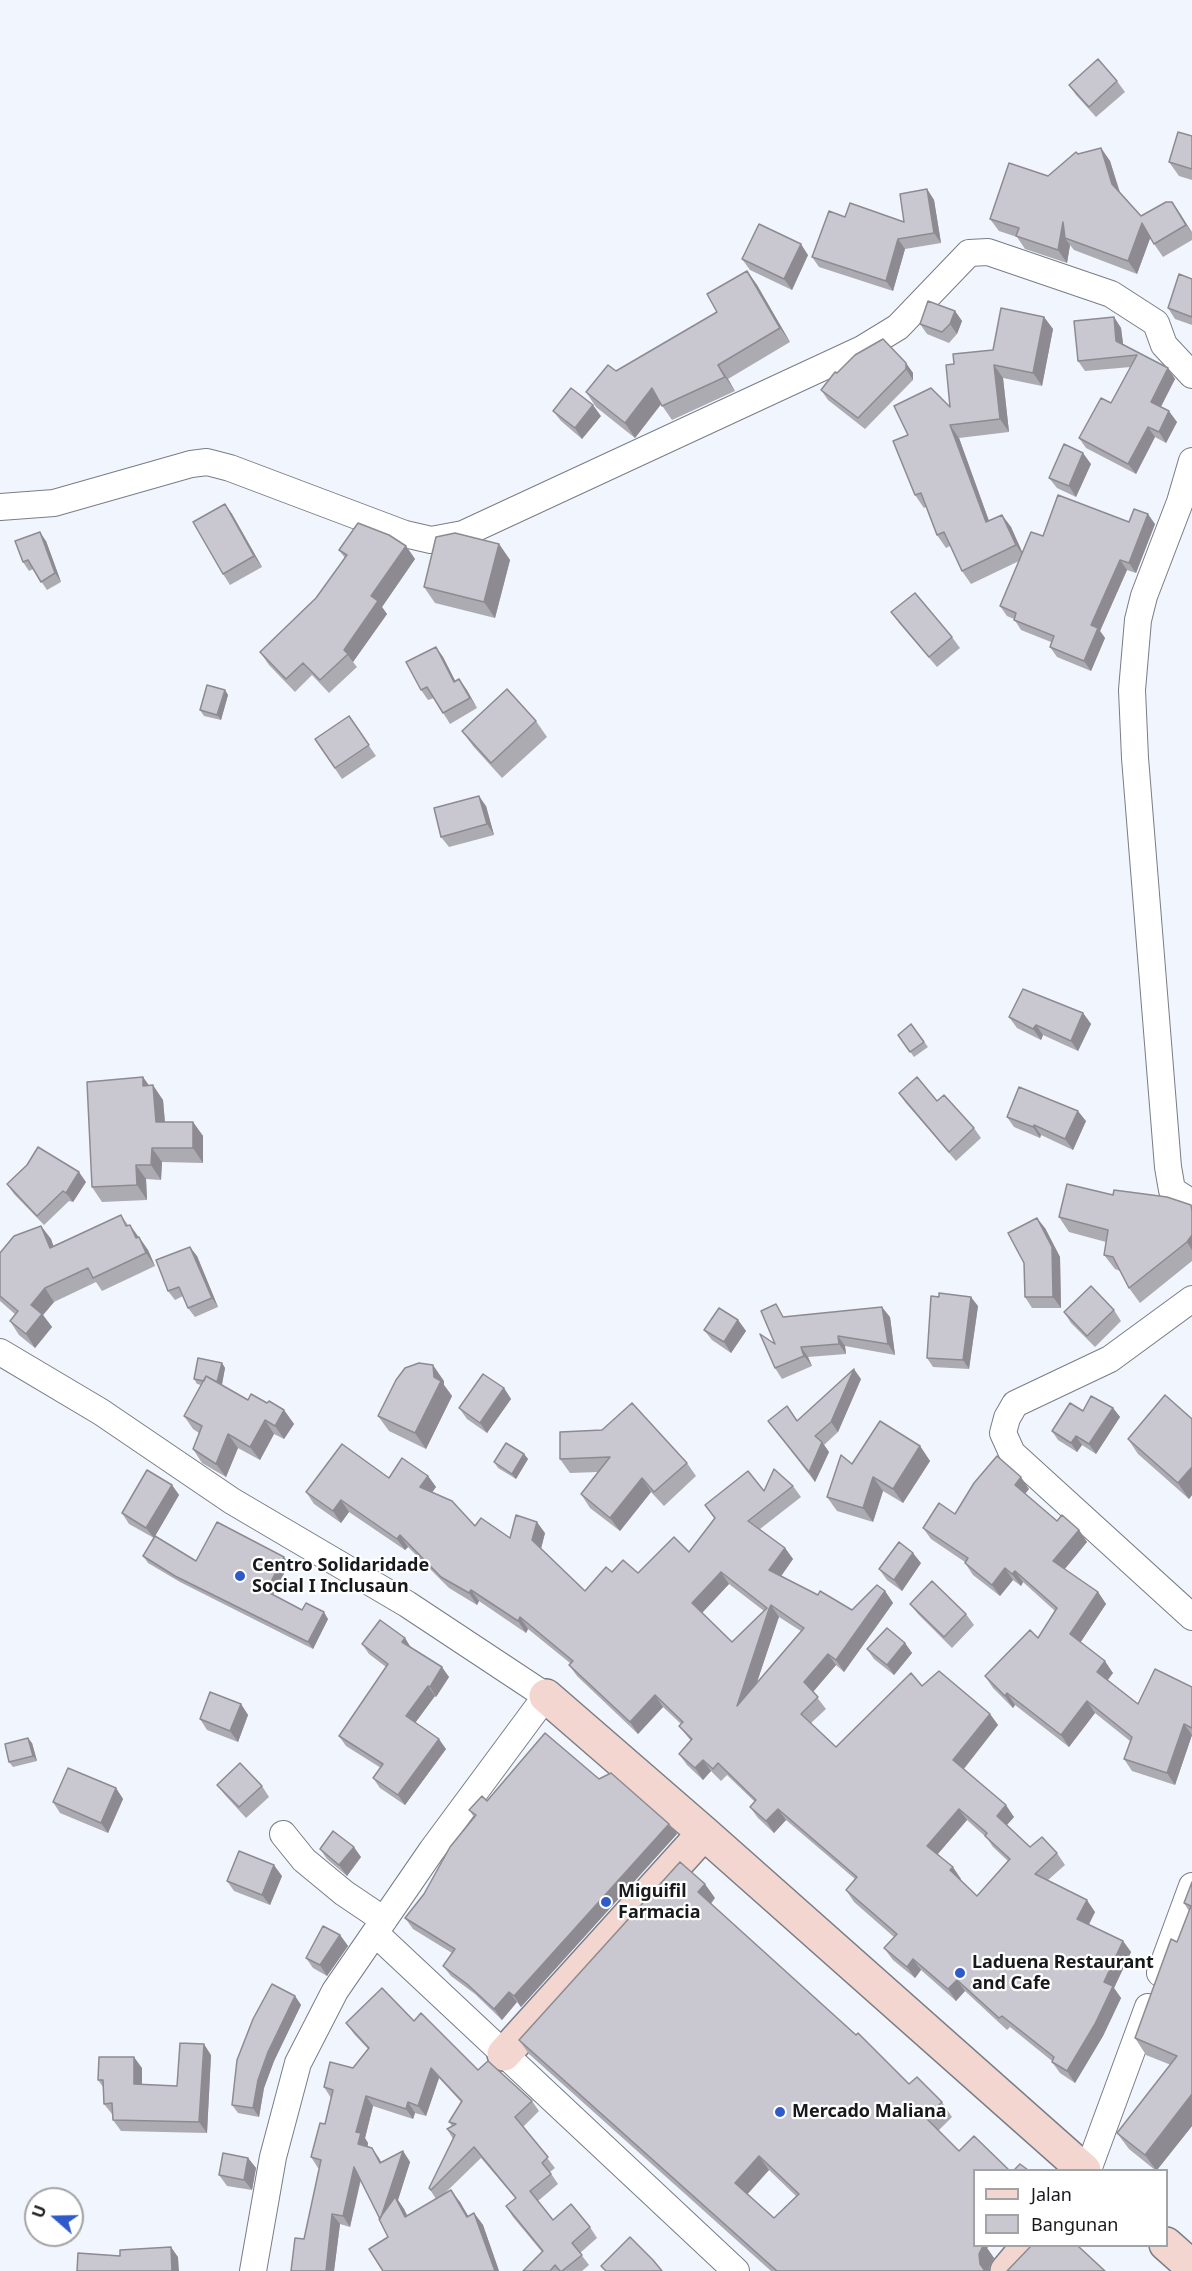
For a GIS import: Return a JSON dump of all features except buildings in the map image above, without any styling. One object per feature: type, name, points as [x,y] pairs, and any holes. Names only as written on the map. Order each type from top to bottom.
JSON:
[{"type":"street","points":[[0,507],[54,503],[191,464],[207,462],[230,468],[405,534],[431,540],[464,534],[861,350],[898,327],[969,254],[988,252],[1111,294],[1156,323],[1164,345],[1192,375]]},
{"type":"street","points":[[1192,461],[1180,502],[1144,596],[1138,620],[1132,690],[1135,758],[1168,1167],[1172,1190],[1192,1203]]},
{"type":"street","points":[[1192,1299],[1110,1359],[1016,1404],[1007,1418],[1003,1433],[1012,1453],[1192,1617]]},
{"type":"street","points":[[0,1352],[101,1412],[232,1501],[407,1605],[546,1696],[1085,2169]]},
{"type":"street","points":[[253,2271],[273,2157],[298,2063],[335,1991],[379,1926],[546,1696]]},
{"type":"street","points":[[504,2054],[704,1833]]},
{"type":"street","points":[[283,1834],[304,1860],[379,1926],[504,2054],[736,2271]]},
{"type":"street","points":[[1086,2169],[1192,1886]]},
{"type":"street","points":[[1168,2245],[1192,2267]]},
{"type":"street","points":[[1007,2271],[1027,2247]]},
{"type":"place","name":"Centro Solidaridade Social I Inclusaun","points":[[240,1576]]},
{"type":"place","name":"Miguifil Farmacia","points":[[606,1902]]},
{"type":"place","name":"Laduena Restaurant and Cafe","points":[[960,1973]]},
{"type":"place","name":"Mercado Maliana","points":[[780,2112]]}]
